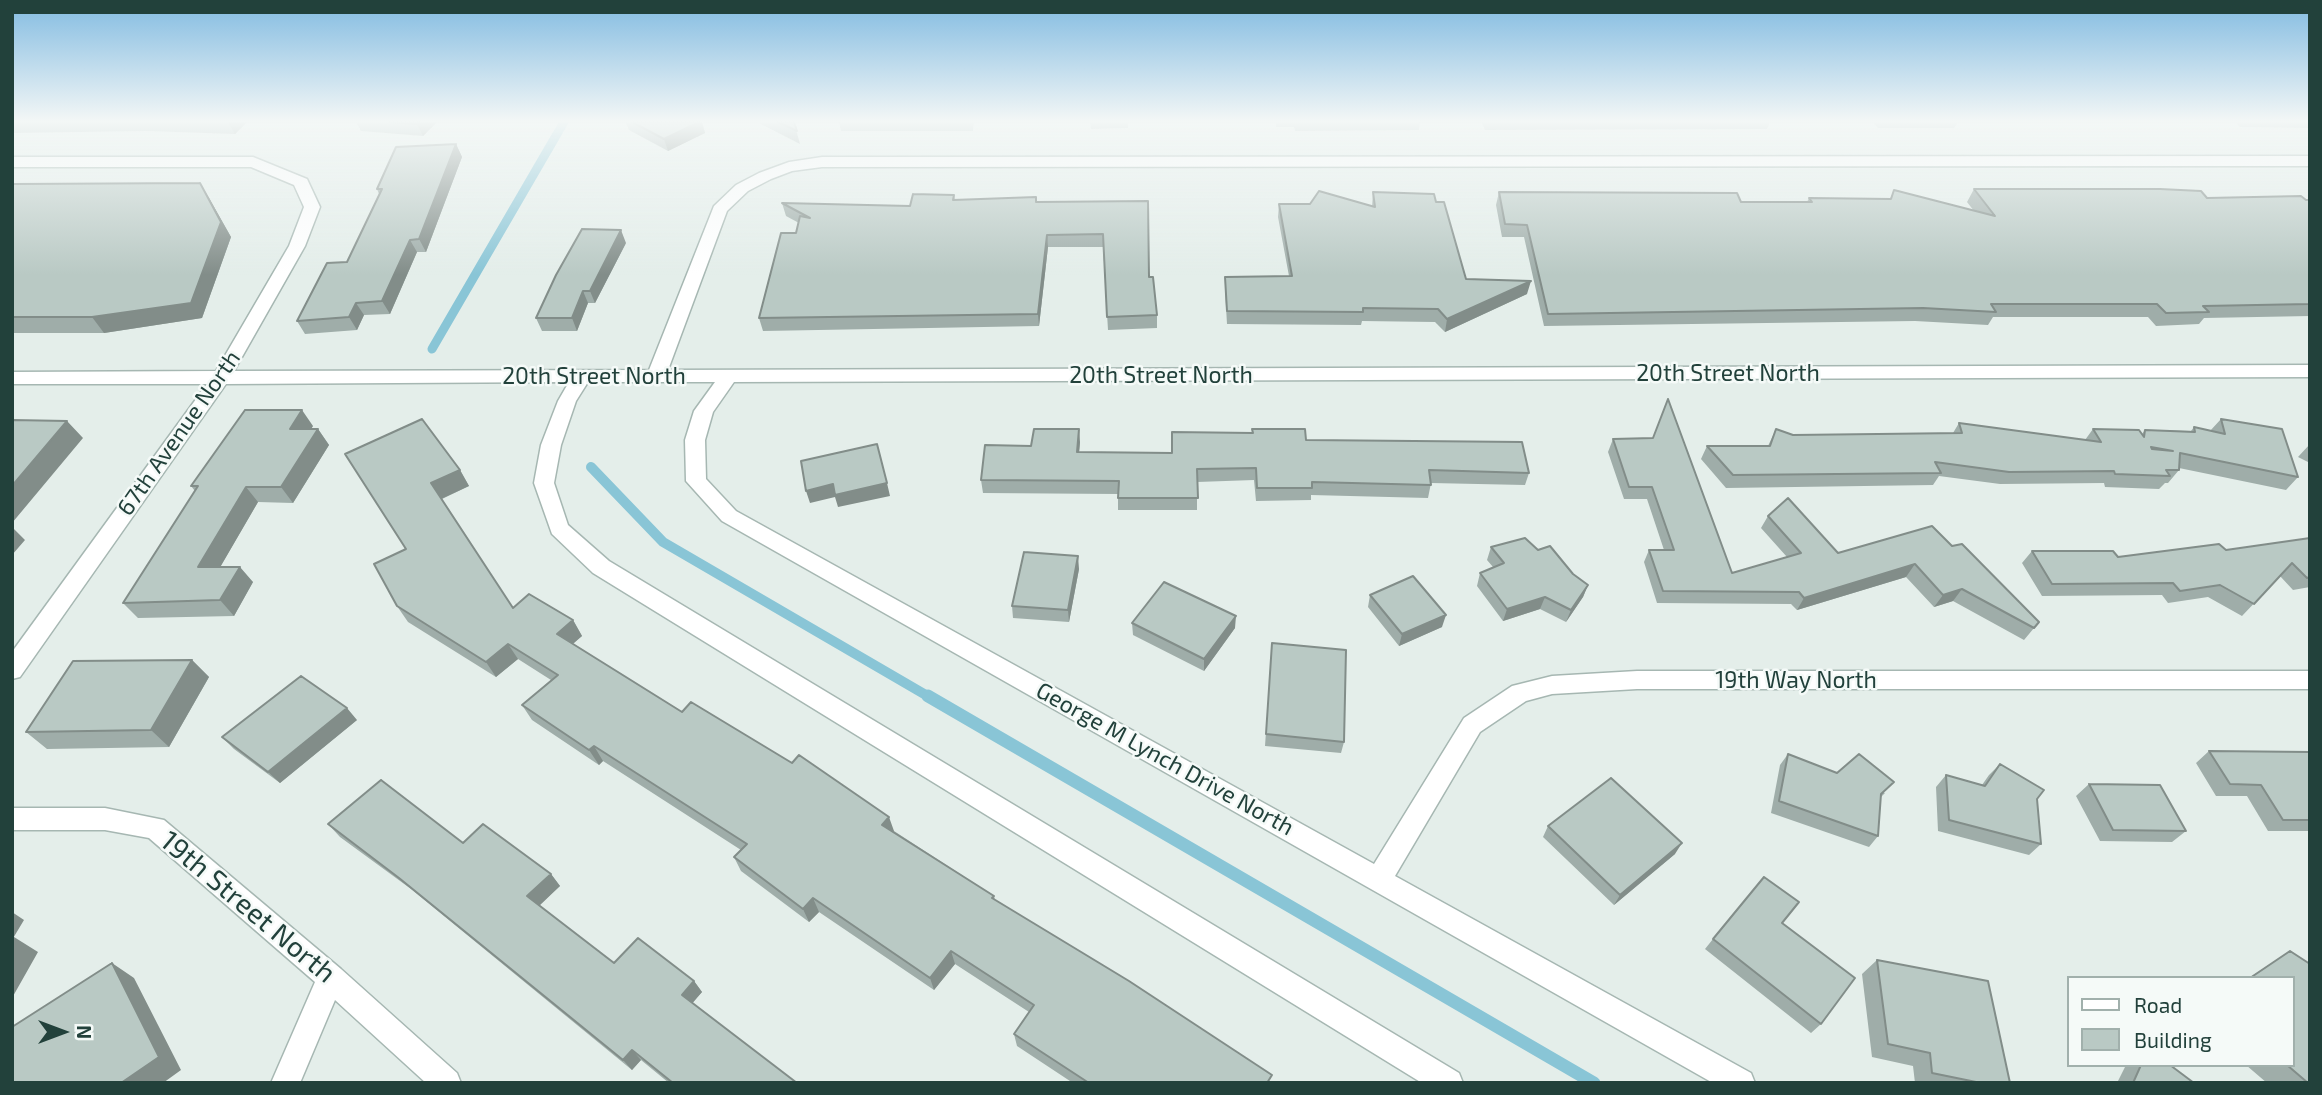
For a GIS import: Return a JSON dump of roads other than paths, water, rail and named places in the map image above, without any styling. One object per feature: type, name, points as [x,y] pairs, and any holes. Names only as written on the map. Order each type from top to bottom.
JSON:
[{"type":"street","name":"67th Avenue North","points":[[12,670],[222,376],[297,246],[312,207],[301,182],[280,173]]},
{"type":"street","points":[[656,376],[720,209],[743,188],[773,173]]},
{"type":"street","name":"20th Street North","points":[[12,378],[2310,371]]},
{"type":"street","points":[[583,376],[567,401],[551,445],[544,483],[559,529],[601,567],[1448,1083]]},
{"type":"street","name":"George M Lynch Drive North","points":[[728,377],[704,411],[695,440],[696,481],[729,516],[1380,878],[1741,1083]]},
{"type":"street","name":"19th Way North","points":[[1380,878],[1472,725],[1520,694],[1552,685],[1637,680],[2310,680]]},
{"type":"street","name":"19th Street North","points":[[12,819],[105,819],[155,828],[331,978],[447,1083]]},
{"type":"street","points":[[285,1083],[331,978]]},
{"type":"waterway","points":[[432,349],[534,173]]},
{"type":"waterway","points":[[591,467],[663,542],[931,698]]},
{"type":"waterway","points":[[928,696],[1594,1083]]}]
